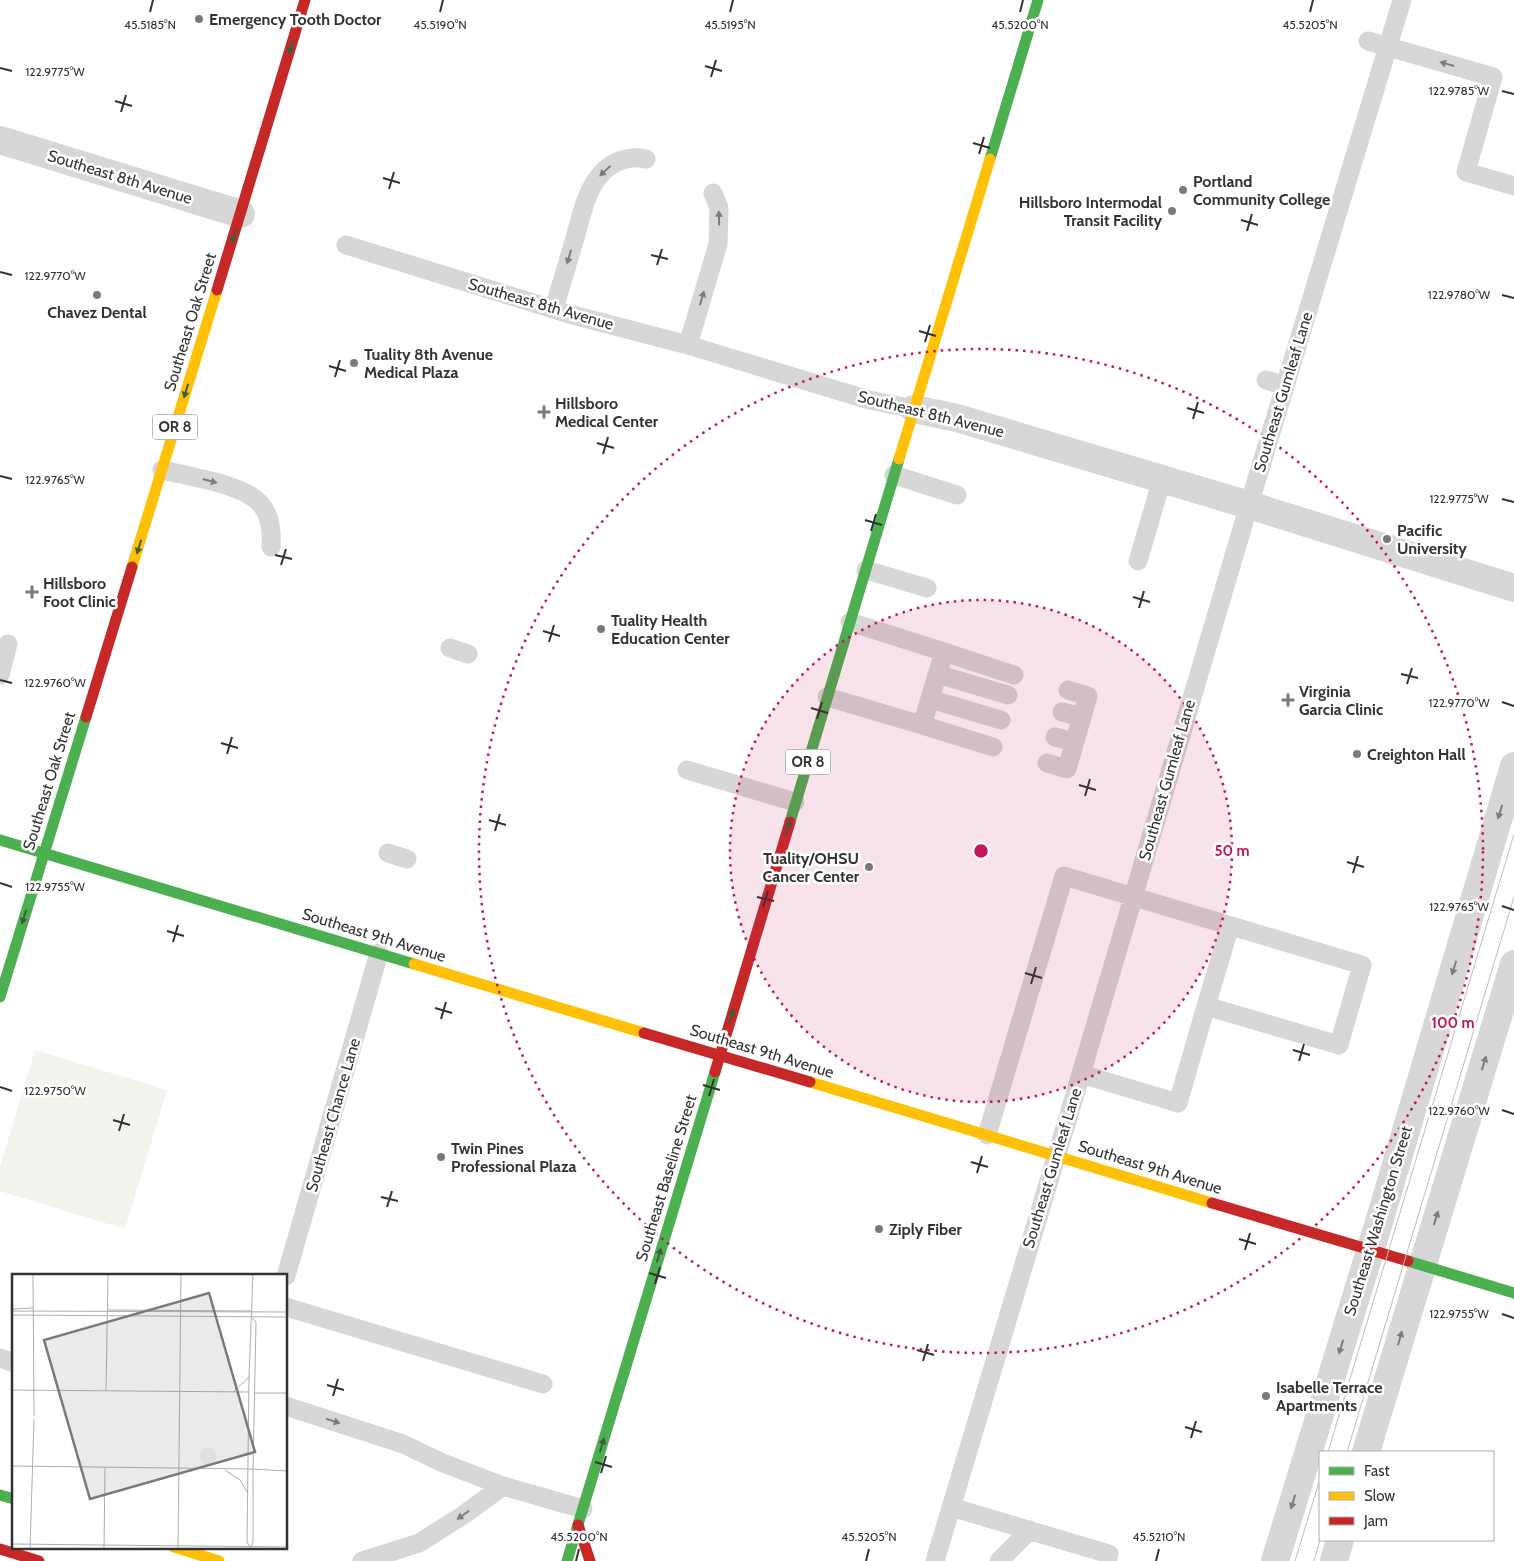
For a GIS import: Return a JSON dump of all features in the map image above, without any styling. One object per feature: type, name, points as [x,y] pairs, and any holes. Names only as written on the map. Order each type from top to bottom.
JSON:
[{"type":"main road","name":"Southeast Oak Street","points":[[0,998],[43,853],[241,214],[304,0]]},
{"type":"main road","name":"Southeast Baseline Street","points":[[567,1561],[1038,0]]},
{"type":"main road","name":"Southeast 9th Avenue","points":[[0,840],[1514,1292]]},
{"type":"main road","points":[[580,1517],[590,1561]]},
{"type":"main road","points":[[179,1548],[211,1555]]},
{"type":"main road","points":[[0,1549],[39,1561]]},
{"type":"street","name":"Southeast 8th Avenue","points":[[0,140],[241,214]]},
{"type":"street","name":"Southeast 8th Avenue","points":[[914,409],[957,418],[1162,479],[1514,588]]},
{"type":"street","name":"Southeast Washington Street","points":[[1275,1561],[1514,766]]},
{"type":"street","points":[[1366,1451],[1514,964]]},
{"type":"street","points":[[1334,1561],[1340,1541]]},
{"type":"lane","name":"Southeast Gumleaf Lane","points":[[935,1561],[1249,505],[1402,0]]},
{"type":"lane","points":[[1368,41],[1494,77],[1466,172],[1514,186]]},
{"type":"lane","points":[[554,309],[592,186],[600,174],[612,164],[626,158],[640,157],[646,159]]},
{"type":"lane","points":[[688,345],[718,244],[719,208],[713,192]]},
{"type":"lane","name":"Southeast 8th Avenue","points":[[346,245],[554,309],[688,345],[869,400],[914,409]]},
{"type":"lane","points":[[1266,380],[1285,386]]},
{"type":"lane","points":[[162,470],[204,479],[246,492],[259,501],[268,514],[272,531],[271,547]]},
{"type":"lane","points":[[894,475],[957,495]]},
{"type":"lane","points":[[1138,561],[1162,479]]},
{"type":"lane","points":[[866,570],[927,588]]},
{"type":"lane","points":[[850,622],[1014,675]]},
{"type":"lane","points":[[0,675],[8,644]]},
{"type":"lane","points":[[450,648],[468,654]]},
{"type":"lane","points":[[922,725],[944,652]]},
{"type":"lane","points":[[937,674],[1008,695]]},
{"type":"lane","points":[[1048,763],[1067,769],[1088,696],[1068,690]]},
{"type":"lane","points":[[827,697],[993,746]]},
{"type":"lane","points":[[930,699],[1001,720]]},
{"type":"lane","points":[[1062,712],[1082,717]]},
{"type":"lane","points":[[1055,737],[1075,742]]},
{"type":"lane","points":[[686,770],[795,802]]},
{"type":"lane","points":[[388,853],[408,859]]},
{"type":"lane","points":[[987,1135],[1064,876],[1362,965],[1338,1045],[1206,1006]]},
{"type":"lane","points":[[1081,1074],[1178,1103],[1230,926]]},
{"type":"lane","name":"Southeast Chance Lane","points":[[287,1274],[379,953]]},
{"type":"lane","points":[[288,1307],[543,1384]]},
{"type":"lane","points":[[0,1358],[12,1362]]},
{"type":"lane","points":[[288,1407],[403,1444],[443,1464],[580,1517]]},
{"type":"lane","points":[[362,1561],[419,1543],[462,1516],[503,1486]]},
{"type":"lane","points":[[951,1507],[1109,1554],[1107,1561]]},
{"type":"lane","points":[[999,1561],[1030,1530]]},
{"type":"shaded area","points":[[35,1050],[167,1090],[125,1229],[0,1191],[0,1167]]},
{"type":"tram line","points":[[1328,1451],[1514,834]]},
{"type":"tram line","points":[[1347,1451],[1514,897]]},
{"type":"tram line","points":[[1295,1561],[1319,1482]]},
{"type":"tram line","points":[[1314,1561],[1320,1541]]},
{"type":"traffic: fast","points":[[990,159],[1038,0]]},
{"type":"traffic: fast","points":[[790,822],[899,459]]},
{"type":"traffic: fast","points":[[0,997],[86,717]]},
{"type":"traffic: fast","points":[[0,840],[414,964]]},
{"type":"traffic: fast","points":[[567,1561],[715,1072]]},
{"type":"traffic: fast","points":[[1408,1261],[1514,1293]]},
{"type":"traffic: fast","points":[[0,1495],[12,1498]]},
{"type":"traffic: slow","points":[[899,459],[990,159]]},
{"type":"traffic: slow","points":[[132,567],[217,290]]},
{"type":"traffic: slow","points":[[414,964],[644,1033]]},
{"type":"traffic: slow","points":[[810,1082],[1212,1203]]},
{"type":"traffic: slow","points":[[177,1548],[219,1561]]},
{"type":"traffic: jam","points":[[217,290],[305,0]]},
{"type":"traffic: jam","points":[[86,717],[132,567]]},
{"type":"traffic: jam","points":[[715,1072],[790,822]]},
{"type":"traffic: jam","points":[[644,1033],[810,1082]]},
{"type":"traffic: jam","points":[[1212,1203],[1408,1261]]},
{"type":"traffic: jam","points":[[578,1525],[590,1561]]},
{"type":"traffic: jam","points":[[0,1549],[39,1561]]},
{"type":"place","name":"Emergency Tooth Doctor","points":[[199,19]]},
{"type":"place","name":"Portland Community College","points":[[1183,190]]},
{"type":"place","name":"Hillsboro Intermodal Transit Facility","points":[[1172,211]]},
{"type":"place","name":"Chavez Dental","points":[[97,295]]},
{"type":"place","name":"Tuality 8th Avenue Medical Plaza","points":[[354,363]]},
{"type":"place","name":"Hillsboro Medical Center","points":[[544,412]]},
{"type":"place","name":"Pacific University","points":[[1387,539]]},
{"type":"place","name":"Hillsboro Foot Clinic","points":[[32,592]]},
{"type":"place","name":"Tuality Health Education Center","points":[[601,629]]},
{"type":"place","name":"Virginia Garcia Clinic","points":[[1288,700]]},
{"type":"place","name":"Creighton Hall","points":[[1357,754]]},
{"type":"place","name":"Tuality/OHSU Cancer Center","points":[[869,867]]},
{"type":"place","name":"Twin Pines Professional Plaza","points":[[441,1157]]},
{"type":"place","name":"Ziply Fiber","points":[[879,1229]]},
{"type":"place","name":"Isabelle Terrace Apartments","points":[[1266,1396]]}]
